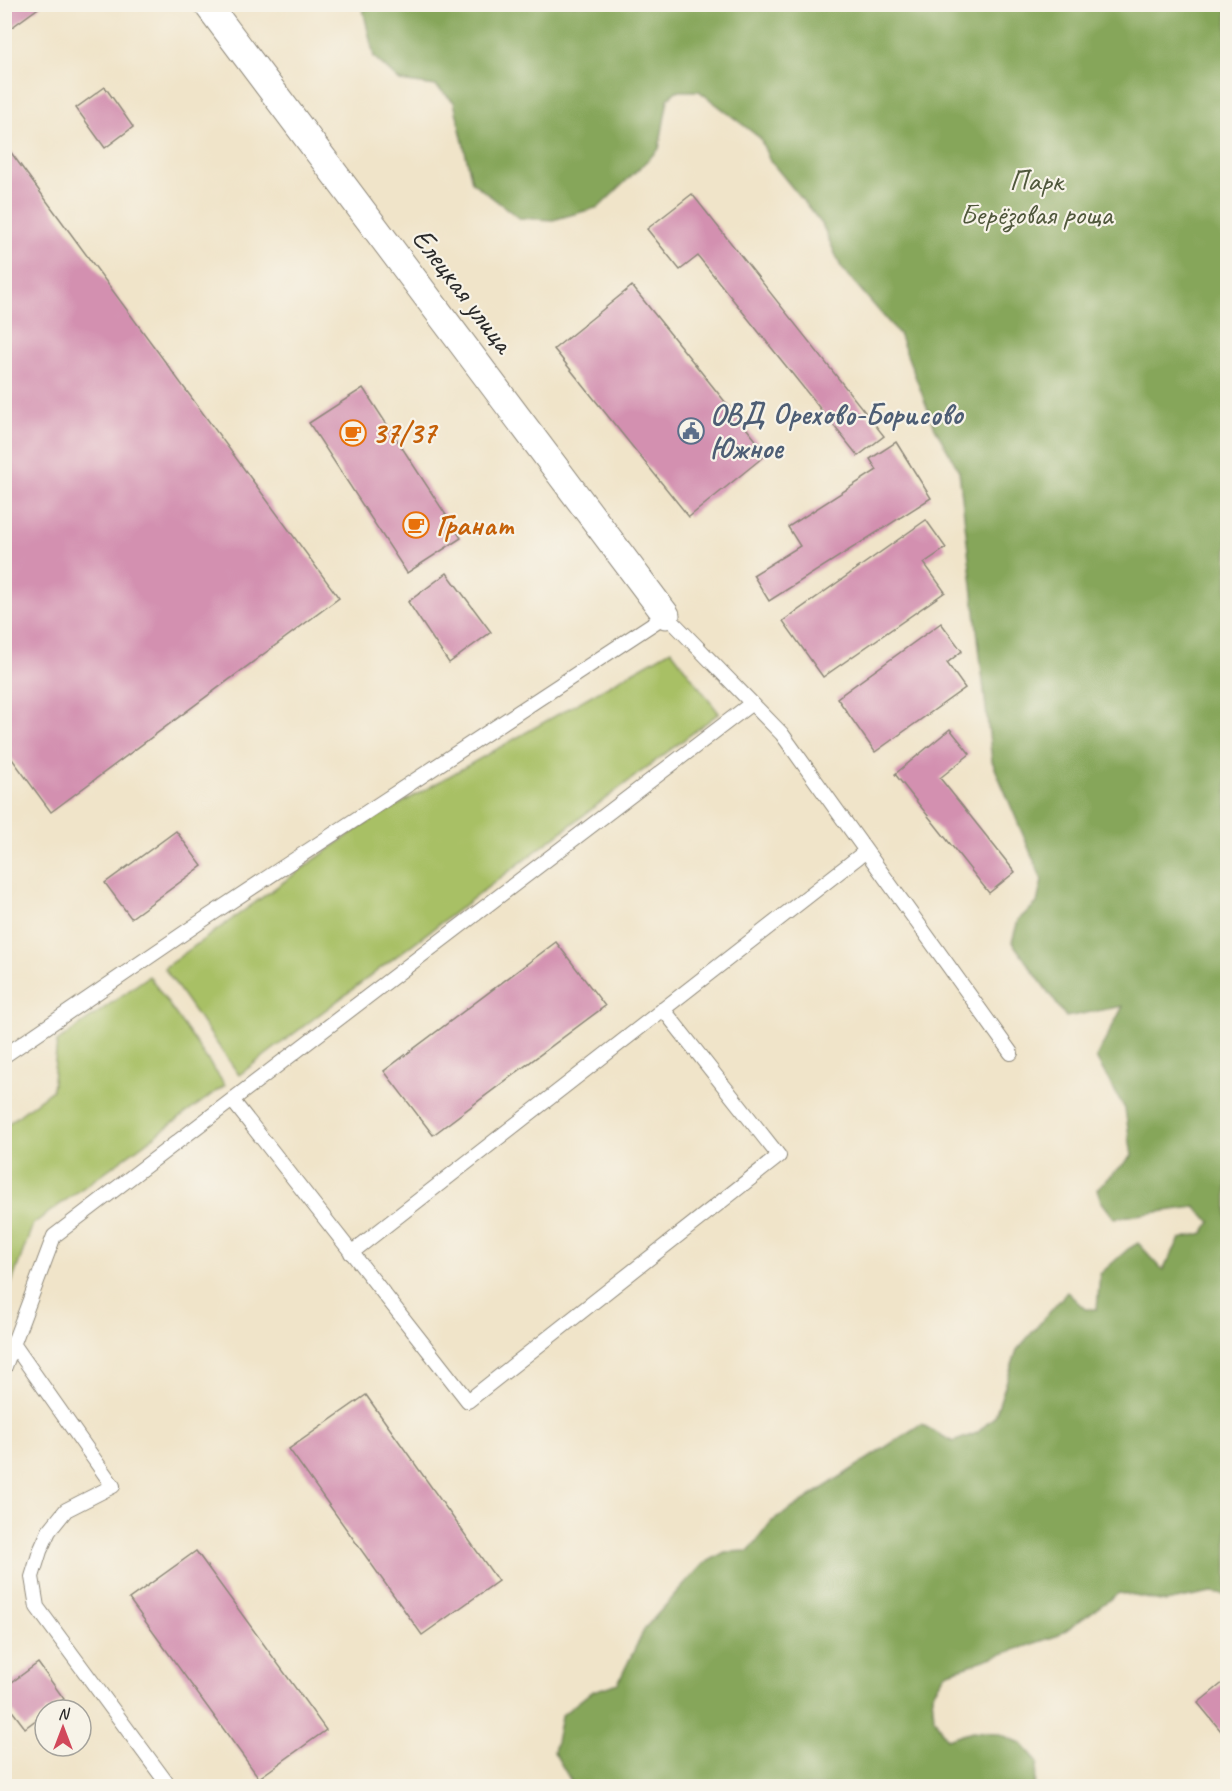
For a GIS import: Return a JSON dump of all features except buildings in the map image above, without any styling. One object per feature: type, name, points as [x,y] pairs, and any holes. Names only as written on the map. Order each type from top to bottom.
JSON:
[{"type":"street","name":"Елецкая улица","points":[[207,4],[666,615]]},
{"type":"lane","points":[[4,1056],[209,916],[666,615],[782,734],[1011,1053]]},
{"type":"lane","points":[[4,1369],[54,1236],[752,703]]},
{"type":"lane","points":[[351,1253],[866,851]]},
{"type":"lane","points":[[232,1100],[468,1401],[779,1156],[663,1009]]},
{"type":"lane","points":[[14,1345],[113,1486],[66,1510],[49,1531],[32,1577],[37,1607],[169,1786]]},
{"type":"green space","name":"Парк Берёзовая роща","points":[[362,5],[1227,5],[1227,1595],[1211,1593],[1166,1602],[1119,1593],[1059,1635],[946,1673],[932,1694],[934,1718],[947,1739],[972,1731],[997,1733],[1021,1743],[1038,1762],[1034,1786],[565,1786],[571,1781],[554,1752],[561,1716],[591,1692],[618,1683],[645,1628],[703,1564],[725,1552],[749,1551],[771,1522],[921,1424],[953,1442],[977,1433],[995,1416],[1017,1350],[1067,1292],[1085,1309],[1097,1309],[1100,1274],[1128,1249],[1138,1243],[1163,1270],[1180,1239],[1203,1233],[1211,1222],[1195,1207],[1114,1218],[1101,1201],[1097,1189],[1132,1156],[1125,1109],[1096,1058],[1123,1006],[1066,1017],[1012,942],[1018,920],[1037,903],[1042,880],[992,761],[959,471],[935,428],[899,334],[841,267],[822,224],[769,159],[760,138],[699,91],[676,91],[668,99],[659,149],[599,207],[553,220],[519,218],[472,182],[454,102],[436,86],[400,81],[374,57]]},
{"type":"green space","points":[[671,650],[719,713],[239,1075],[164,968],[363,825]]},
{"type":"green space","points":[[149,976],[225,1085],[33,1224],[5,1301],[5,1126],[52,1090],[57,1042]]},
{"type":"place","name":"ОВД Орехово-Борисово Южное","points":[[691,431]]},
{"type":"place","name":"37/37","points":[[353,433]]},
{"type":"place","name":"Гранат","points":[[416,525]]}]
